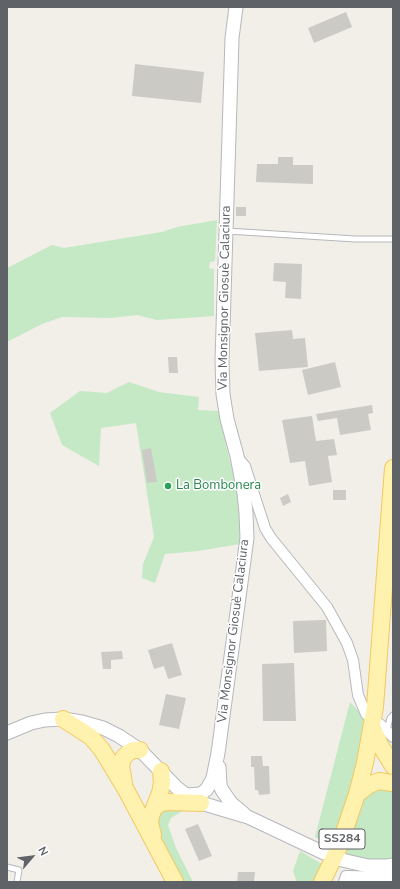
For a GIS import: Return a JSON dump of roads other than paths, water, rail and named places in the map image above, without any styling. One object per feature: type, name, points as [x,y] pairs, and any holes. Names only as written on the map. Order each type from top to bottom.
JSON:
[{"type":"main road","name":"SS284","points":[[322,882],[339,847],[357,794],[364,763],[380,726],[378,679],[393,468]]},
{"type":"main road","points":[[63,719],[91,737],[107,756],[175,882]]},
{"type":"main road","points":[[380,726],[380,745],[393,766]]},
{"type":"main road","points":[[125,788],[121,766],[123,758],[133,750],[140,750]]},
{"type":"main road","points":[[157,848],[150,823],[151,816],[160,793],[162,783],[161,771]]},
{"type":"main road","points":[[357,794],[369,785],[379,781],[393,782]]},
{"type":"main road","points":[[154,808],[169,802],[207,806]]},
{"type":"street","name":"Via Monsignor Giosuè Calaciura","points":[[216,781],[218,753],[247,538],[246,513],[237,456],[227,419],[223,394],[222,329],[232,38],[236,7]]},
{"type":"street","points":[[237,456],[245,466],[265,528],[271,538],[327,607],[347,643],[353,660],[358,695],[380,726]]},
{"type":"street","points":[[7,733],[31,723],[45,720],[63,719],[82,722],[102,728],[119,736],[140,750],[177,788],[186,795],[207,806],[248,817],[324,853]]},
{"type":"street","points":[[186,795],[201,794],[216,781]]},
{"type":"street","points":[[207,806],[220,795],[216,781]]},
{"type":"street","points":[[216,781],[231,803],[248,817]]},
{"type":"street","points":[[342,860],[368,866],[393,865]]},
{"type":"street","points":[[344,882],[346,876],[393,878]]},
{"type":"lane","points":[[226,231],[355,240],[393,239]]},
{"type":"lane","points":[[380,726],[393,715]]},
{"type":"lane","points":[[7,867],[19,870],[17,882]]},
{"type":"place","name":"La Bombonera","points":[[168,486]]}]
